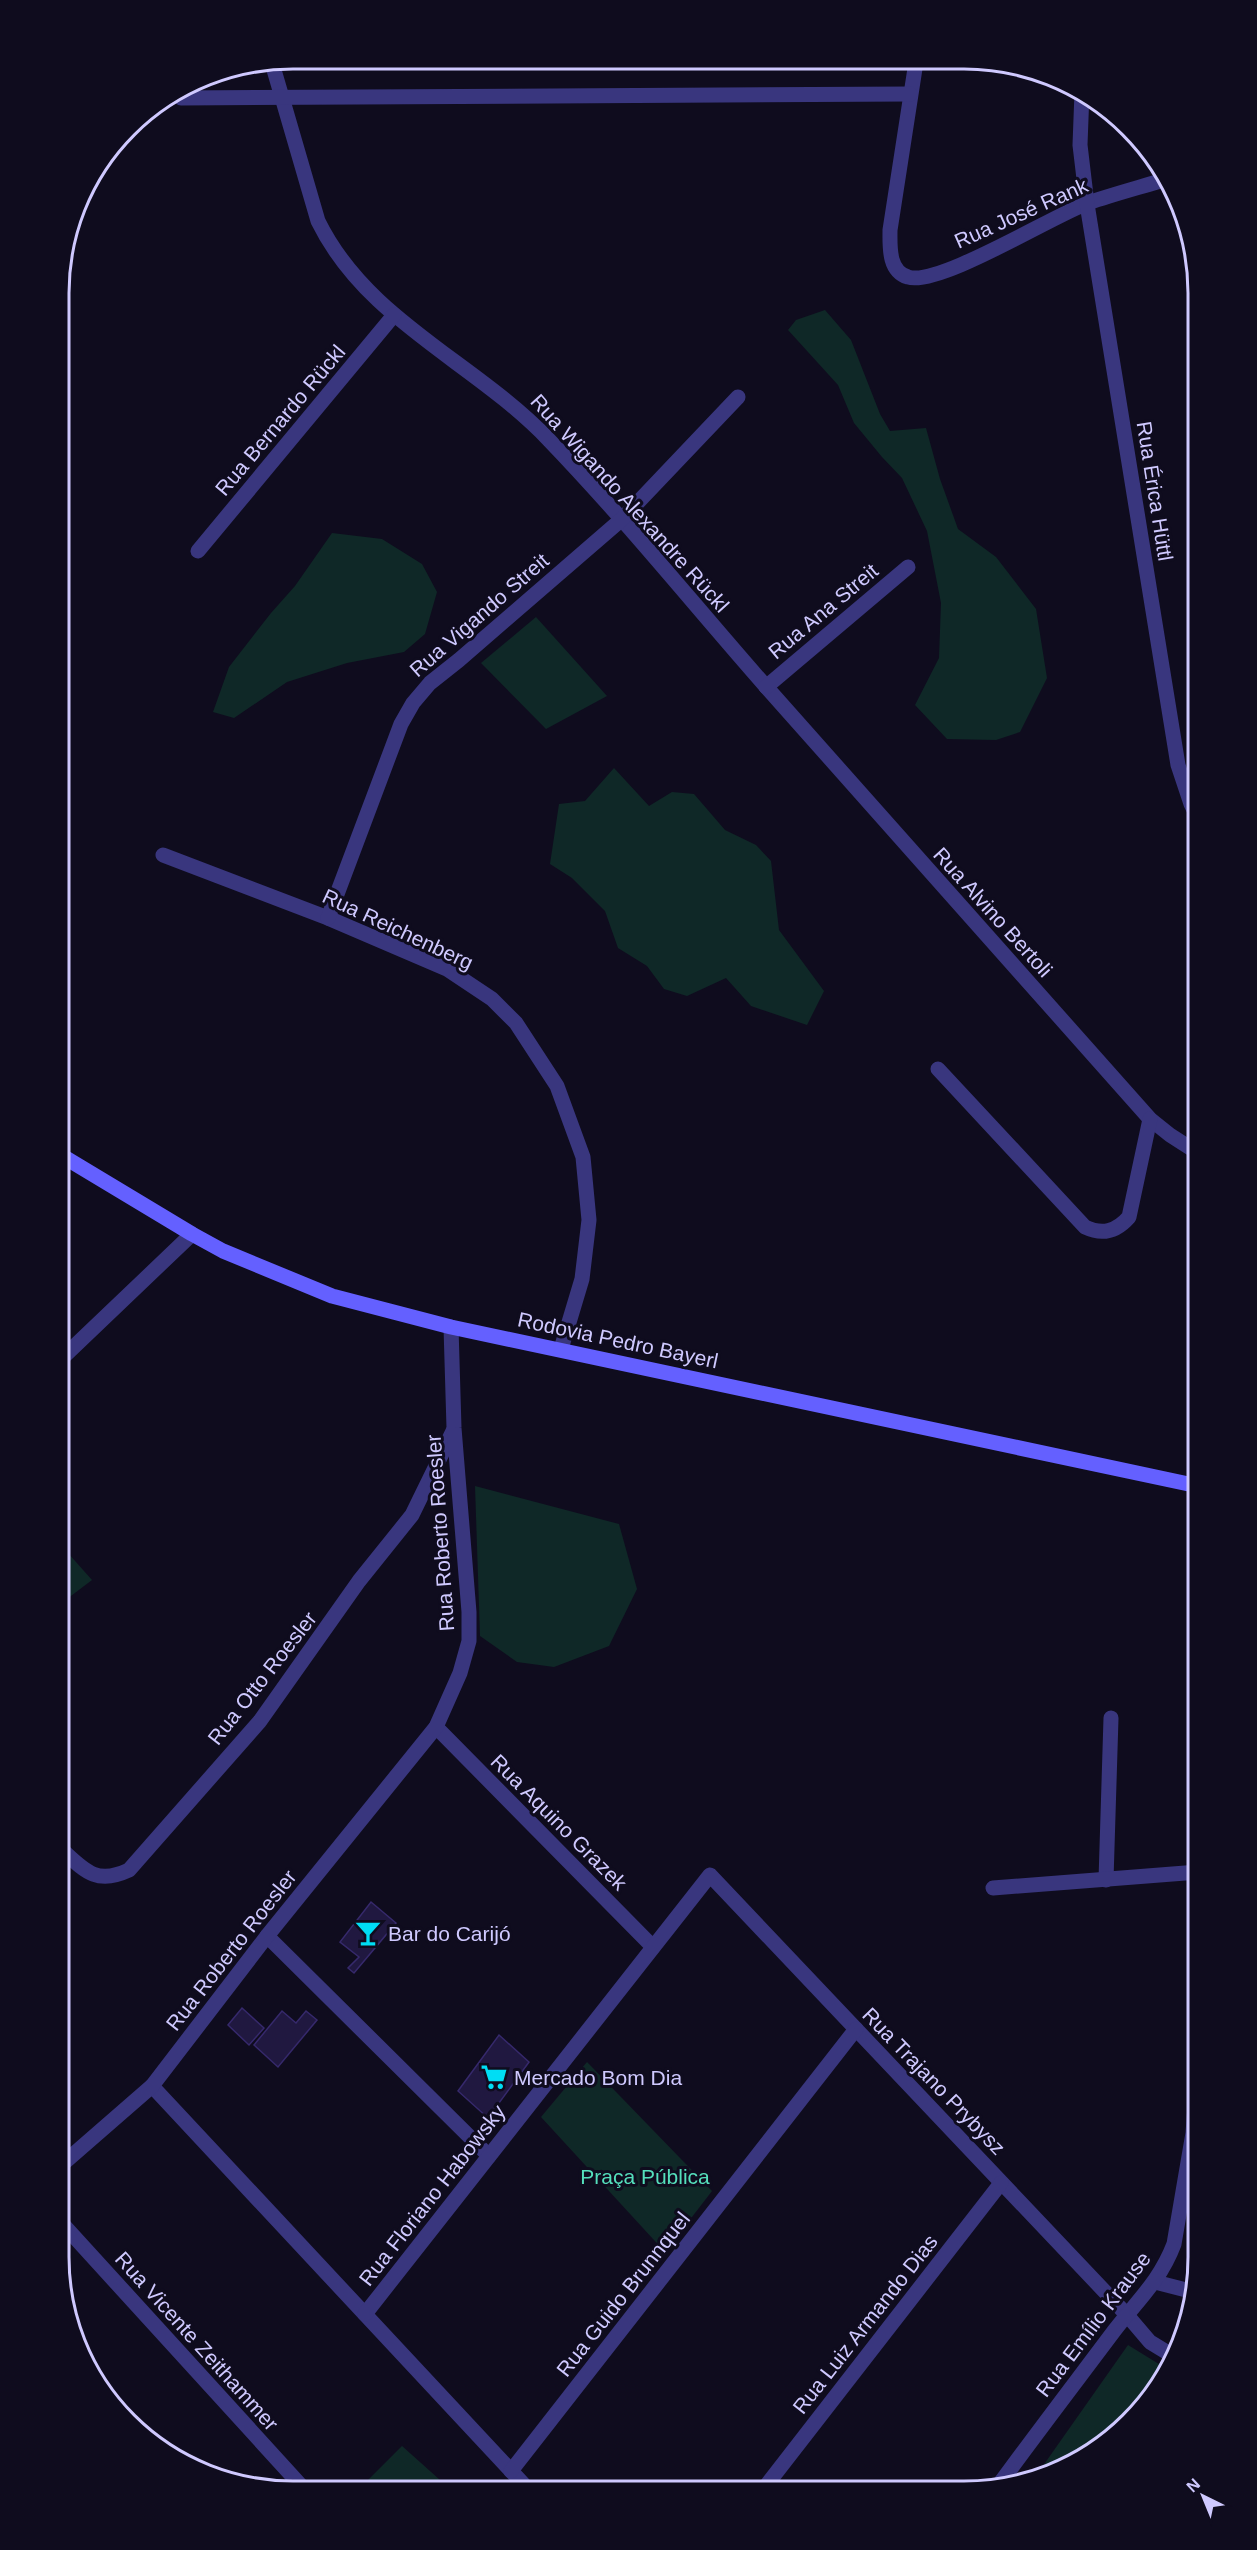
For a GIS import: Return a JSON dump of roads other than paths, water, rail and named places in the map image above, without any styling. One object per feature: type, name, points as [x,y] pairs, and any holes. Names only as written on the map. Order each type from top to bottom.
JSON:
[{"type":"main road","name":"Rodovia Pedro Bayerl","points":[[69,1160],[223,1251],[332,1296],[451,1327],[1188,1484]]},
{"type":"street","points":[[183,98],[910,94],[914,69]]},
{"type":"street","name":"Rua Wigando Alexandre Rückl","points":[[274,70],[309,194],[330,244],[367,291],[394,315],[513,406],[546,437],[622,519],[766,687]]},
{"type":"street","name":"Rua José Rank","points":[[910,94],[890,230],[890,254],[895,267],[908,277],[922,278],[940,272],[1011,242],[1087,204],[1158,182]]},
{"type":"street","name":"Rua Érica Hüttl","points":[[1082,102],[1080,145],[1087,204],[1178,765],[1188,795]]},
{"type":"street","name":"Rua Bernardo Rückl","points":[[198,550],[394,315]]},
{"type":"street","name":"Rua Vigando Streit","points":[[328,918],[401,724],[413,703],[430,683],[622,519],[738,397]]},
{"type":"street","name":"Rua Ana Streit","points":[[766,687],[908,567]]},
{"type":"street","name":"Rua Alvino Bertoli","points":[[766,687],[1150,1119],[1170,1136],[1188,1147]]},
{"type":"street","name":"Rua Reichenberg","points":[[163,855],[328,918],[447,969],[492,999],[516,1023],[558,1086],[583,1157],[589,1220],[582,1280],[561,1349]]},
{"type":"street","points":[[938,1069],[1085,1227],[1097,1233],[1122,1226],[1129,1217],[1150,1119]]},
{"type":"street","points":[[69,1351],[192,1234]]},
{"type":"street","name":"Rua Roberto Roesler","points":[[69,2158],[152,2086],[267,1936],[436,1727],[460,1672],[469,1641],[469,1612],[454,1428],[451,1327]]},
{"type":"street","name":"Rua Otto Roesler","points":[[69,1856],[99,1878],[114,1877],[129,1870],[260,1721],[359,1581],[412,1515],[454,1428]]},
{"type":"street","points":[[1106,1880],[1111,1718]]},
{"type":"street","name":"Rua Aquino Grazek","points":[[436,1727],[653,1947]]},
{"type":"street","points":[[993,1888],[1188,1873]]},
{"type":"street","name":"Rua Floriano Habowsky","points":[[365,2314],[710,1875]]},
{"type":"street","name":"Rua Trajano Prybysz","points":[[710,1875],[1150,2342],[1167,2352]]},
{"type":"street","points":[[267,1936],[489,2156]]},
{"type":"street","name":"Rua Guido Brunnquel","points":[[511,2471],[856,2029]]},
{"type":"street","points":[[152,2086],[520,2481]]},
{"type":"street","name":"Rua Emílio Krause","points":[[1004,2477],[1127,2315],[1155,2282],[1174,2244],[1188,2162]]},
{"type":"street","name":"Rua Luiz Armando Dias","points":[[770,2481],[1001,2182]]},
{"type":"street","name":"Rua Vicente Zeithammer","points":[[69,2232],[297,2481]]},
{"type":"street","points":[[1155,2282],[1185,2290]]},
{"type":"place","name":"Bar do Carijó","points":[[368,1933]]},
{"type":"place","name":"Mercado Bom Dia","points":[[494,2077]]},
{"type":"park label","name":"Praça Pública","points":[[645,2176]]}]
